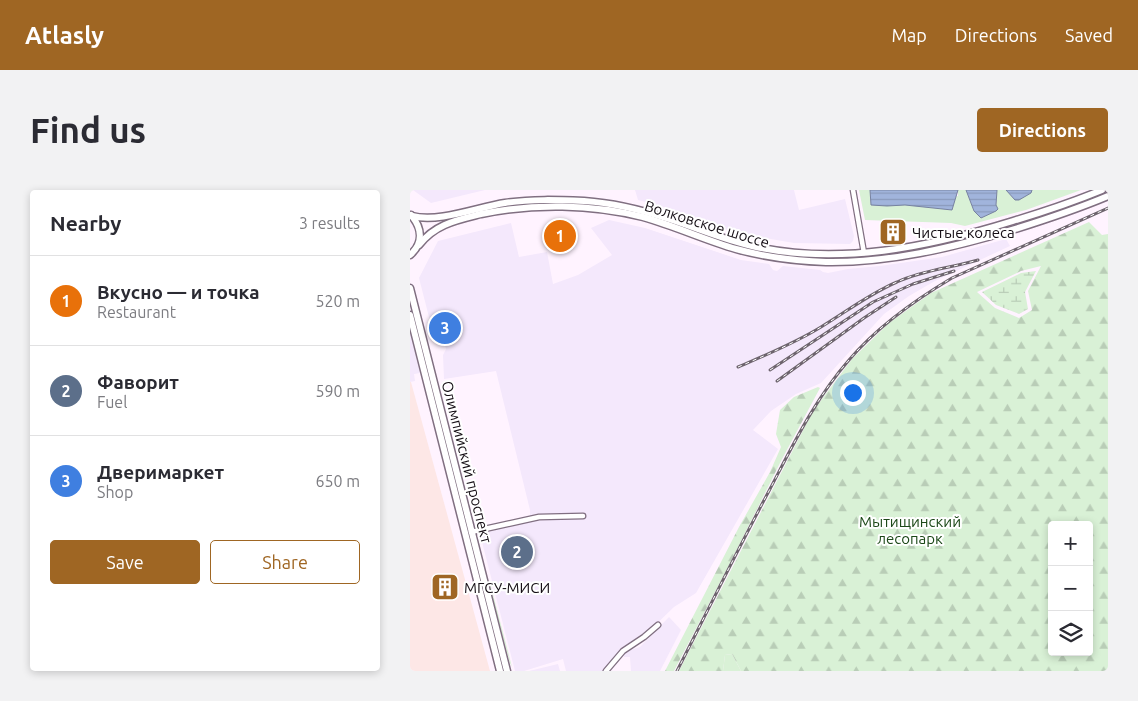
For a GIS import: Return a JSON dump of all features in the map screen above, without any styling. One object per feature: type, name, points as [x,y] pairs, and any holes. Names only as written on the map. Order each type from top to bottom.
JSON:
[{"type":"main road","name":"Волковское шоссе","points":[[411,215],[437,218],[526,200],[586,202],[641,211],[724,238],[766,249],[813,254],[864,253],[911,247],[961,236],[1059,207],[1102,190]]},
{"type":"main road","name":"Волковское шоссе","points":[[411,255],[428,234],[438,226],[462,219],[511,209],[576,207],[640,216],[736,249],[760,255],[825,262],[894,258],[956,246],[1041,221],[1108,196]]},
{"type":"main road","points":[[411,215],[420,232],[419,245]]},
{"type":"main road","name":"Олимпийский проспект","points":[[410,288],[507,671]]},
{"type":"main road","name":"Олимпийский проспект","points":[[410,315],[500,671]]},
{"type":"street","points":[[854,190],[864,253]]},
{"type":"street","points":[[471,532],[539,517],[583,516]]},
{"type":"street","points":[[606,671],[623,651],[658,625]]},
{"type":"shaded area","points":[[413,190],[485,190],[431,203]]},
{"type":"shaded area","points":[[635,190],[794,190],[799,210],[845,199],[854,236],[853,241],[850,244],[794,243],[736,233],[658,205],[638,200]]},
{"type":"shaded area","points":[[609,220],[645,228],[741,260],[769,264],[773,270],[777,271],[783,266],[820,270],[828,273],[942,257],[1006,239],[1010,246],[935,281],[909,296],[884,314],[821,383],[796,394],[771,411],[753,430],[778,449],[696,593],[674,607],[643,637],[618,652],[605,671],[566,671],[563,659],[524,671],[515,671],[480,534],[530,521],[530,510],[496,371],[444,379],[443,355],[446,349],[439,319],[430,321],[419,278],[438,241],[511,223],[519,257],[547,252],[553,284],[578,275],[612,255],[591,228]]},
{"type":"shaded area","points":[[410,330],[420,373],[414,374],[415,381],[410,382]]},
{"type":"shaded area","points":[[411,382],[490,671],[410,671]]},
{"type":"shaded area","points":[[669,617],[681,630],[660,671],[631,671],[630,657],[624,657],[624,652],[640,647]]},
{"type":"shaded area","points":[[558,664],[560,671],[529,671]]},
{"type":"green space","points":[[859,190],[870,190],[871,204],[893,205],[958,196],[958,190],[966,190],[974,211],[996,205],[997,190],[1006,190],[1014,199],[1031,193],[1032,190],[1081,190],[1026,210],[965,226],[951,223],[865,220]]},
{"type":"green space","name":"Мытищинский лесопарк","points":[[1089,222],[1102,235],[1108,234],[1108,671],[741,671],[732,654],[725,655],[723,671],[679,671],[813,411],[852,359],[889,323],[931,293]],"holes":[[[1041,266],[1028,291],[1032,310],[1019,318],[995,308],[977,292],[1021,271]]]},
{"type":"green space","points":[[1036,271],[1025,292],[1028,309],[1019,314],[996,305],[982,292],[1021,273]]},
{"type":"green space","points":[[818,387],[820,388],[674,671],[665,671],[739,527],[770,472],[781,447],[776,434],[780,410],[794,397]]},
{"type":"green space","points":[[490,583],[512,667],[490,590]]},
{"type":"green space","points":[[732,654],[741,671],[723,671],[725,655]]},
{"type":"water","points":[[870,190],[958,190],[952,210],[905,205],[871,205]]},
{"type":"water","points":[[966,190],[997,190],[996,205],[998,209],[981,218],[974,211]]},
{"type":"water","points":[[1006,190],[1032,190],[1031,193],[1019,200],[1015,200]]},
{"type":"railway","points":[[677,671],[746,534],[806,422],[826,390],[860,348],[897,315],[924,295],[952,278],[1108,208]]},
{"type":"railway","points":[[738,367],[801,338],[897,282],[927,272],[978,260]]},
{"type":"railway","points":[[770,370],[873,302],[913,284],[954,271]]},
{"type":"railway","points":[[777,381],[896,297]]},
{"type":"place","name":"Чистые колеса","points":[[893,232]]},
{"type":"place","name":"Вкусно — и точка","points":[[560,236]]},
{"type":"place","name":"Дверимаркет","points":[[445,328]]},
{"type":"place","name":"Фаворит","points":[[517,552]]},
{"type":"place","name":"МГСУ-МИСИ","points":[[445,587]]}]
